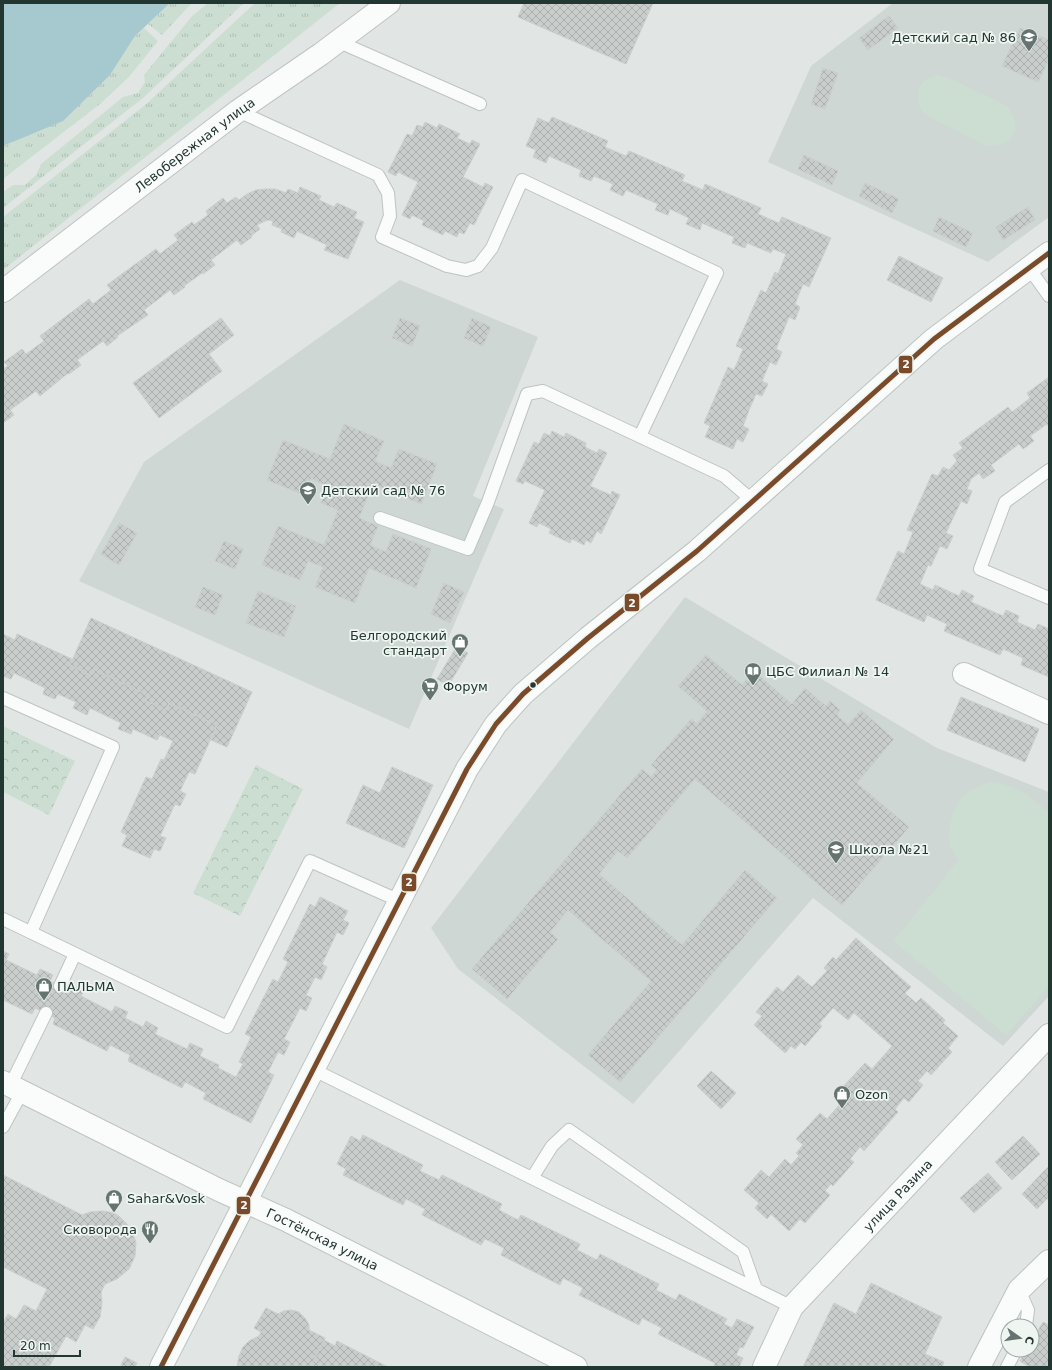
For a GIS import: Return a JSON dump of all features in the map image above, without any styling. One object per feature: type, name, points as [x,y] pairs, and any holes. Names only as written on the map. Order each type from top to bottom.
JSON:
[{"type":"street","name":"Левобережная улица","points":[[3,291],[238,111],[315,58],[389,3]]},
{"type":"street","points":[[161,1367],[467,769],[496,724],[523,694],[588,638],[697,551],[934,339],[1049,253]]},
{"type":"street","points":[[964,674],[1049,713]]},
{"type":"street","name":"улица Разина","points":[[764,1367],[792,1307],[1049,1035]]},
{"type":"street","name":"Гостёнская улица","points":[[12,1087],[576,1367]]},
{"type":"street","points":[[979,1367],[1020,1290],[1049,1261]]},
{"type":"lane","points":[[337,41],[480,104]]},
{"type":"lane","points":[[238,111],[378,175],[388,193],[390,216],[382,237],[447,266],[466,270],[478,266],[492,248],[522,180],[717,273],[640,436]]},
{"type":"lane","points":[[1029,268],[1049,296]]},
{"type":"lane","points":[[380,518],[468,549],[488,502],[527,394],[543,392],[724,476],[753,501]]},
{"type":"lane","points":[[1049,470],[1005,502],[980,569],[1049,598]]},
{"type":"lane","points":[[3,698],[113,747],[31,932]]},
{"type":"lane","points":[[3,919],[227,1027],[310,861],[400,901]]},
{"type":"lane","points":[[60,986],[75,954]]},
{"type":"lane","points":[[3,1127],[12,1087],[46,1013]]},
{"type":"lane","points":[[314,1070],[792,1307]]},
{"type":"lane","points":[[532,1178],[552,1146],[569,1130],[743,1252],[756,1289]]},
{"type":"lane","points":[[1020,1290],[1028,1310],[1027,1318]]},
{"type":"lane","points":[[1007,1367],[1012,1358]]},
{"type":"shaded area","points":[[893,3],[1049,3],[1049,217],[988,262],[768,162],[811,66]]},
{"type":"shaded area","name":"Детский сад № 76","points":[[400,280],[538,337],[473,496],[504,509],[409,729],[79,581],[144,462]]},
{"type":"shaded area","points":[[685,597],[937,748],[1049,792],[1049,996],[1003,1046],[813,898],[633,1104],[458,969],[431,928]]},
{"type":"green space","points":[[170,3],[192,3],[162,35],[148,24]]},
{"type":"green space","points":[[208,3],[244,3],[143,98],[3,208],[3,192],[13,185],[25,185],[36,175],[41,164],[123,97],[138,93],[145,82],[144,75],[192,16]]},
{"type":"green space","points":[[255,3],[340,3],[3,270],[3,217],[145,105]]},
{"type":"green space","points":[[144,28],[158,41],[129,77],[100,104],[3,179],[3,146],[11,143],[110,75],[135,36]]},
{"type":"green space","points":[[938,75],[951,79],[1007,106],[1015,121],[1014,134],[1010,139],[1004,143],[987,146],[924,114],[918,99],[919,89],[924,81],[930,77]]},
{"type":"green space","points":[[3,726],[75,761],[49,815],[3,792]]},
{"type":"green space","points":[[256,765],[303,789],[240,916],[193,893]]},
{"type":"green space","points":[[990,782],[1015,788],[1049,813],[1049,986],[1006,1035],[894,941],[959,860],[952,850],[949,836],[954,811],[962,797],[975,788]]},
{"type":"water","points":[[3,3],[170,3],[135,36],[110,75],[63,121],[3,146]]},
{"type":"building","points":[[524,3],[653,3],[626,64],[518,17]]},
{"type":"building","points":[[889,16],[898,28],[868,50],[859,38]]},
{"type":"building","name":"Детский сад № 86","points":[[1020,28],[1049,40],[1049,65],[1047,63],[1038,82],[1002,66]]},
{"type":"building","points":[[823,68],[838,73],[825,109],[811,104]]},
{"type":"building","points":[[552,117],[608,141],[605,147],[626,156],[629,151],[685,175],[682,181],[703,190],[705,184],[761,208],[758,214],[779,223],[782,217],[831,238],[809,287],[803,284],[795,304],[800,307],[795,320],[789,317],[776,349],[782,352],[776,365],[770,362],[762,381],[768,384],[762,396],[756,394],[749,410],[743,426],[749,429],[743,442],[737,439],[733,449],[705,437],[710,426],[704,423],[728,367],[734,370],[743,349],[736,346],[761,290],[766,293],[775,272],[778,274],[786,254],[773,249],[771,253],[747,243],[745,248],[732,243],[734,237],[702,223],[700,230],[686,224],[689,218],[670,209],[668,215],[655,210],[658,204],[626,190],[623,196],[610,190],[613,184],[594,176],[591,181],[579,176],[581,170],[549,156],[546,163],[533,157],[536,150],[526,146],[538,118],[549,123]]},
{"type":"building","points":[[425,122],[437,128],[439,124],[460,134],[457,138],[470,144],[472,140],[480,144],[463,177],[483,187],[485,183],[493,187],[474,225],[470,223],[464,234],[459,232],[457,237],[445,231],[443,235],[422,225],[424,221],[412,215],[410,219],[402,215],[418,182],[398,172],[396,176],[388,172],[407,134],[412,136],[417,125],[423,127]]},
{"type":"building","points":[[804,155],[838,171],[832,185],[798,169]]},
{"type":"building","points":[[865,183],[899,199],[892,213],[859,196]]},
{"type":"building","points":[[300,187],[321,196],[319,200],[334,207],[337,203],[357,212],[354,218],[364,222],[348,259],[324,250],[327,245],[297,231],[294,238],[281,232],[282,229],[272,225],[273,221],[268,220],[263,222],[257,225],[260,229],[251,236],[252,237],[241,245],[237,240],[211,260],[215,265],[203,274],[202,273],[184,286],[185,287],[174,295],[170,290],[144,310],[148,315],[117,336],[118,337],[107,346],[103,341],[77,360],[81,365],[69,374],[68,373],[40,396],[36,391],[10,410],[14,415],[3,423],[3,369],[8,366],[4,362],[22,349],[26,354],[44,341],[40,336],[89,299],[93,304],[111,290],[107,285],[156,249],[160,254],[178,240],[174,235],[192,222],[194,225],[208,215],[206,211],[223,198],[227,203],[236,197],[239,200],[256,190],[266,189],[275,189],[286,193],[288,189],[298,193]]},
{"type":"building","points":[[1028,207],[1035,220],[1003,240],[996,227]]},
{"type":"building","points":[[939,217],[973,233],[966,247],[933,231]]},
{"type":"building","points":[[899,256],[943,278],[931,302],[887,280]]},
{"type":"building","points":[[221,318],[234,335],[209,354],[222,371],[159,418],[133,383]]},
{"type":"building","points":[[400,318],[420,326],[412,346],[392,338]]},
{"type":"building","points":[[472,318],[491,327],[483,346],[464,338]]},
{"type":"building","points":[[1049,377],[1049,427],[1047,424],[1030,436],[1034,441],[1023,449],[1019,444],[991,465],[995,471],[983,479],[979,473],[971,479],[967,489],[972,491],[967,504],[961,501],[946,533],[953,536],[947,549],[940,546],[931,566],[928,565],[920,584],[933,590],[935,585],[959,596],[962,590],[974,596],[971,602],[1003,616],[1006,610],[1019,616],[1017,622],[1035,630],[1038,624],[1049,629],[1049,677],[1021,665],[1023,658],[1003,649],[1000,655],[944,631],[947,624],[927,615],[924,622],[876,600],[898,551],[904,554],[913,532],[907,530],[932,474],[938,476],[943,467],[949,470],[957,461],[953,455],[963,448],[959,443],[1008,407],[1012,412],[1030,398],[1027,393]]},
{"type":"building","points":[[344,424],[384,441],[375,461],[391,468],[399,449],[437,464],[421,504],[373,484],[359,518],[378,526],[370,545],[386,552],[393,534],[431,549],[416,588],[369,568],[355,603],[315,587],[323,567],[308,561],[300,580],[262,565],[278,526],[324,545],[338,510],[321,503],[328,486],[311,479],[304,495],[267,480],[283,440],[330,459]]},
{"type":"building","points":[[552,431],[564,437],[566,433],[586,443],[585,447],[597,453],[599,449],[607,453],[590,486],[611,495],[612,491],[620,495],[601,534],[597,531],[591,543],[586,540],[584,545],[572,539],[570,543],[549,533],[551,529],[539,523],[537,527],[529,523],[545,490],[525,481],[523,484],[516,481],[534,442],[539,444],[544,433],[550,436]]},
{"type":"building","points":[[119,523],[137,533],[119,565],[101,554]]},
{"type":"building","points":[[224,541],[243,549],[235,569],[215,561]]},
{"type":"building","points":[[444,583],[464,592],[450,623],[431,614]]},
{"type":"building","points":[[203,587],[223,595],[215,615],[195,607]]},
{"type":"building","points":[[258,591],[296,606],[284,637],[246,623]]},
{"type":"building","points":[[91,618],[252,692],[227,747],[211,740],[217,725],[169,703],[166,710],[146,701],[148,695],[93,669],[90,675],[70,665]]},
{"type":"building","points":[[3,634],[15,640],[17,634],[72,659],[70,665],[90,675],[93,669],[148,695],[146,701],[166,710],[169,703],[217,725],[195,774],[189,772],[180,791],[186,794],[180,806],[175,804],[160,836],[166,838],[160,851],[154,849],[150,858],[122,846],[127,835],[121,832],[146,777],[152,779],[161,759],[164,760],[173,741],[160,735],[157,740],[133,729],[131,734],[118,729],[121,723],[90,708],[87,715],[73,708],[76,702],[58,694],[55,699],[43,694],[45,688],[14,673],[11,679],[3,676]]},
{"type":"building","points":[[457,646],[468,653],[448,686],[437,679]]},
{"type":"building","name":"Школа №21","points":[[706,655],[742,685],[754,671],[792,704],[805,688],[826,706],[830,701],[840,710],[837,715],[848,725],[861,710],[894,739],[857,783],[909,827],[842,905],[695,779],[627,858],[618,851],[599,874],[682,945],[745,870],[777,898],[620,1082],[588,1055],[651,981],[568,910],[550,932],[558,939],[507,999],[472,969],[642,769],[651,777],[657,770],[651,765],[691,719],[697,724],[707,711],[678,686]]},
{"type":"building","points":[[961,697],[1039,729],[1025,762],[947,730]]},
{"type":"building","points":[[392,767],[433,785],[404,848],[346,823],[363,785],[380,793]]},
{"type":"building","points":[[320,897],[348,911],[343,920],[349,923],[343,935],[337,932],[322,964],[327,967],[321,980],[315,977],[306,995],[312,998],[306,1011],[300,1008],[284,1039],[290,1042],[284,1055],[278,1052],[268,1072],[274,1075],[251,1123],[203,1099],[206,1093],[185,1082],[182,1088],[128,1061],[130,1055],[110,1045],[107,1051],[53,1024],[55,1018],[35,1008],[32,1014],[3,1000],[3,951],[9,954],[6,960],[37,975],[40,969],[53,975],[50,981],[68,990],[71,984],[84,991],[81,996],[112,1012],[115,1006],[128,1012],[125,1018],[143,1027],[146,1021],[158,1028],[155,1034],[187,1049],[190,1043],[203,1049],[200,1056],[219,1065],[218,1068],[236,1077],[243,1064],[239,1062],[251,1037],[245,1034],[273,979],[278,982],[288,962],[283,959],[310,904],[315,907]]},
{"type":"building","points":[[856,938],[911,987],[905,993],[916,1003],[921,998],[945,1020],[943,1023],[958,1036],[948,1048],[952,1052],[931,1075],[927,1071],[918,1081],[923,1085],[909,1102],[904,1098],[895,1109],[898,1112],[864,1151],[860,1147],[850,1159],[854,1162],[833,1186],[831,1184],[825,1191],[830,1195],[805,1223],[800,1219],[789,1231],[771,1214],[767,1219],[755,1208],[759,1203],[744,1190],[761,1170],[769,1177],[785,1159],[791,1165],[799,1156],[796,1153],[803,1145],[796,1139],[820,1113],[827,1119],[848,1095],[841,1089],[865,1063],[872,1069],[892,1046],[854,1013],[848,1020],[833,1008],[819,1024],[822,1026],[805,1046],[801,1042],[795,1049],[791,1046],[785,1053],[754,1025],[762,1016],[756,1012],[777,987],[783,992],[798,975],[812,987],[827,971],[824,968],[833,957],[836,960]]},
{"type":"building","points":[[711,1071],[736,1093],[721,1109],[697,1086]]},
{"type":"building","points":[[363,1135],[423,1165],[420,1171],[439,1180],[442,1175],[502,1204],[499,1210],[518,1220],[521,1215],[580,1244],[577,1250],[597,1260],[600,1254],[659,1284],[656,1290],[676,1300],[679,1294],[727,1319],[724,1324],[732,1328],[737,1319],[754,1327],[743,1348],[740,1347],[736,1355],[743,1358],[739,1367],[714,1367],[715,1363],[658,1334],[662,1328],[642,1318],[639,1325],[579,1295],[583,1288],[563,1278],[560,1285],[501,1255],[504,1248],[485,1239],[481,1245],[422,1215],[425,1209],[406,1199],[403,1205],[343,1175],[346,1169],[337,1164],[351,1136],[360,1141]]},
{"type":"building","points":[[1023,1136],[1040,1154],[1012,1180],[995,1162]]},
{"type":"building","points":[[1049,1166],[1049,1197],[1037,1209],[1022,1194]]},
{"type":"building","points":[[988,1173],[1002,1188],[974,1213],[960,1198]]},
{"type":"building","points":[[3,1175],[82,1215],[90,1212],[103,1211],[114,1213],[129,1226],[136,1242],[135,1256],[129,1269],[117,1279],[105,1284],[101,1292],[102,1303],[100,1317],[93,1329],[85,1325],[76,1342],[66,1336],[49,1367],[3,1367],[3,1323],[8,1314],[16,1319],[24,1305],[36,1311],[47,1289],[3,1267]]},
{"type":"building","points":[[871,1283],[942,1317],[925,1354],[944,1362],[942,1367],[803,1367],[834,1303],[856,1314]]},
{"type":"building","points":[[266,1308],[278,1314],[291,1310],[299,1312],[309,1325],[309,1330],[325,1338],[310,1367],[237,1367],[239,1356],[243,1347],[249,1341],[259,1336],[261,1332],[254,1328]]},
{"type":"building","points":[[1043,1322],[1049,1325],[1049,1367],[1030,1367],[1020,1361],[1022,1358],[1040,1358],[1040,1327]]},
{"type":"building","points":[[324,1340],[335,1346],[337,1341],[388,1367],[310,1367]]},
{"type":"building","points":[[125,1357],[137,1363],[135,1367],[125,1367],[121,1365]]},
{"type":"transit line","name":"2","points":[[161,1367],[467,769],[496,724],[523,694],[588,638],[697,551],[934,339],[1049,253]]},
{"type":"place","name":"Детский сад № 86","points":[[1029,52]]},
{"type":"place","name":"Детский сад № 76","points":[[308,505]]},
{"type":"place","name":"Белгородский стандарт","points":[[460,657]]},
{"type":"place","name":"ЦБС Филиал № 14","points":[[753,686]]},
{"type":"place","name":"Форум","points":[[430,701]]},
{"type":"place","name":"Школа №21","points":[[836,864]]},
{"type":"place","name":"ПАЛЬМА","points":[[44,1001]]},
{"type":"place","name":"Ozon","points":[[842,1109]]},
{"type":"place","name":"Sahar&Vosk","points":[[114,1213]]},
{"type":"place","name":"Сковорода","points":[[150,1244]]}]
